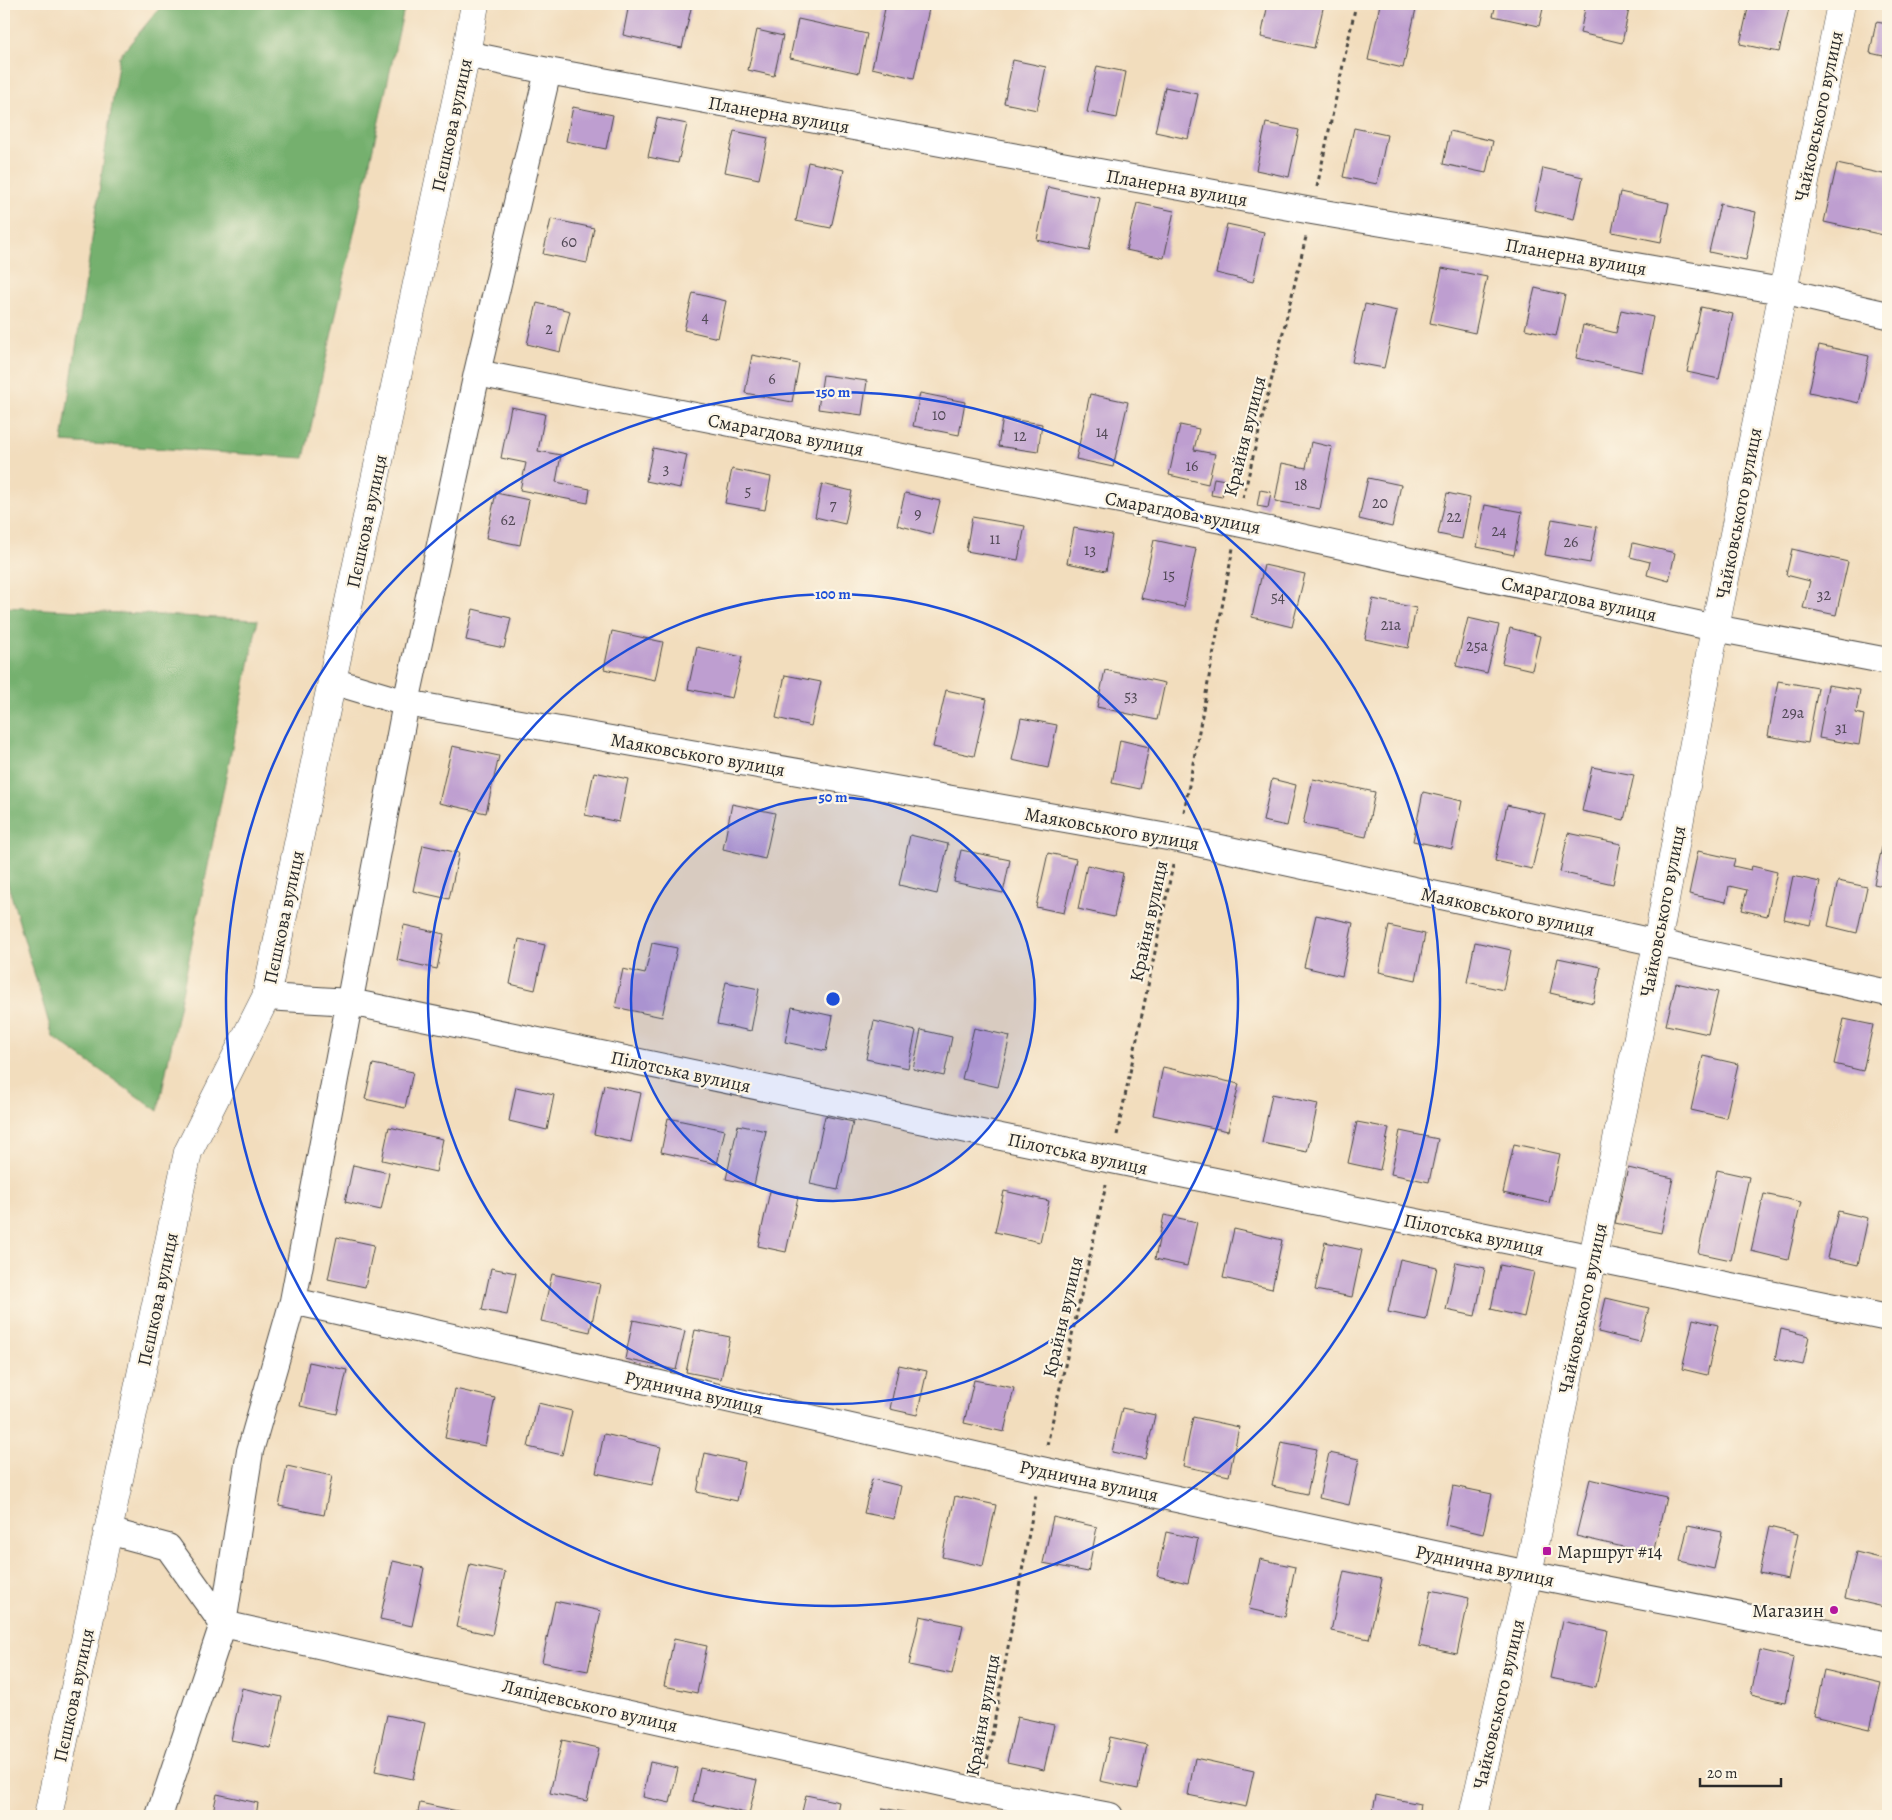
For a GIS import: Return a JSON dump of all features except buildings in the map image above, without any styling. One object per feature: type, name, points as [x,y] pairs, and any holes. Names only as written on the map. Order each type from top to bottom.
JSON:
[{"type":"street","name":"Пєшкова вулиця","points":[[48,1816],[188,1152],[266,997],[475,4]]},
{"type":"street","name":"Чайковського вулиця","points":[[1473,1816],[1528,1574],[1657,944],[1715,628],[1841,4]]},
{"type":"street","name":"Планерна вулиця","points":[[466,54],[548,71],[1312,211],[1782,291],[1888,315]]},
{"type":"street","points":[[159,1816],[223,1624],[250,1451],[293,1301],[406,703],[477,372],[548,71]]},
{"type":"street","name":"Смарагдова вулиця","points":[[477,372],[1237,523],[1715,628],[1888,661]]},
{"type":"street","name":"Маяковського вулиця","points":[[332,681],[406,703],[1179,839],[1888,993]]},
{"type":"street","name":"Пілотська вулиця","points":[[266,997],[350,1002],[1888,1318]]},
{"type":"street","name":"Руднична вулиця","points":[[293,1301],[1041,1470],[1528,1574],[1888,1646]]},
{"type":"street","points":[[108,1531],[168,1547],[223,1624]]},
{"type":"street","name":"Ляпідевського вулиця","points":[[223,1624],[982,1792],[1110,1816]]},
{"type":"path","name":"Крайня вулиця","points":[[982,1792],[1041,1470],[1112,1160],[1179,839],[1237,523],[1312,211],[1356,4]]},
{"type":"green space","points":[[163,4],[405,4],[304,458],[62,442],[119,57]]},
{"type":"green space","points":[[4,607],[258,620],[158,1111],[53,1037],[4,871]]},
{"type":"place","name":"Маршрут #14","points":[[1547,1551]]},
{"type":"place","name":"Магазин","points":[[1834,1610]]}]
